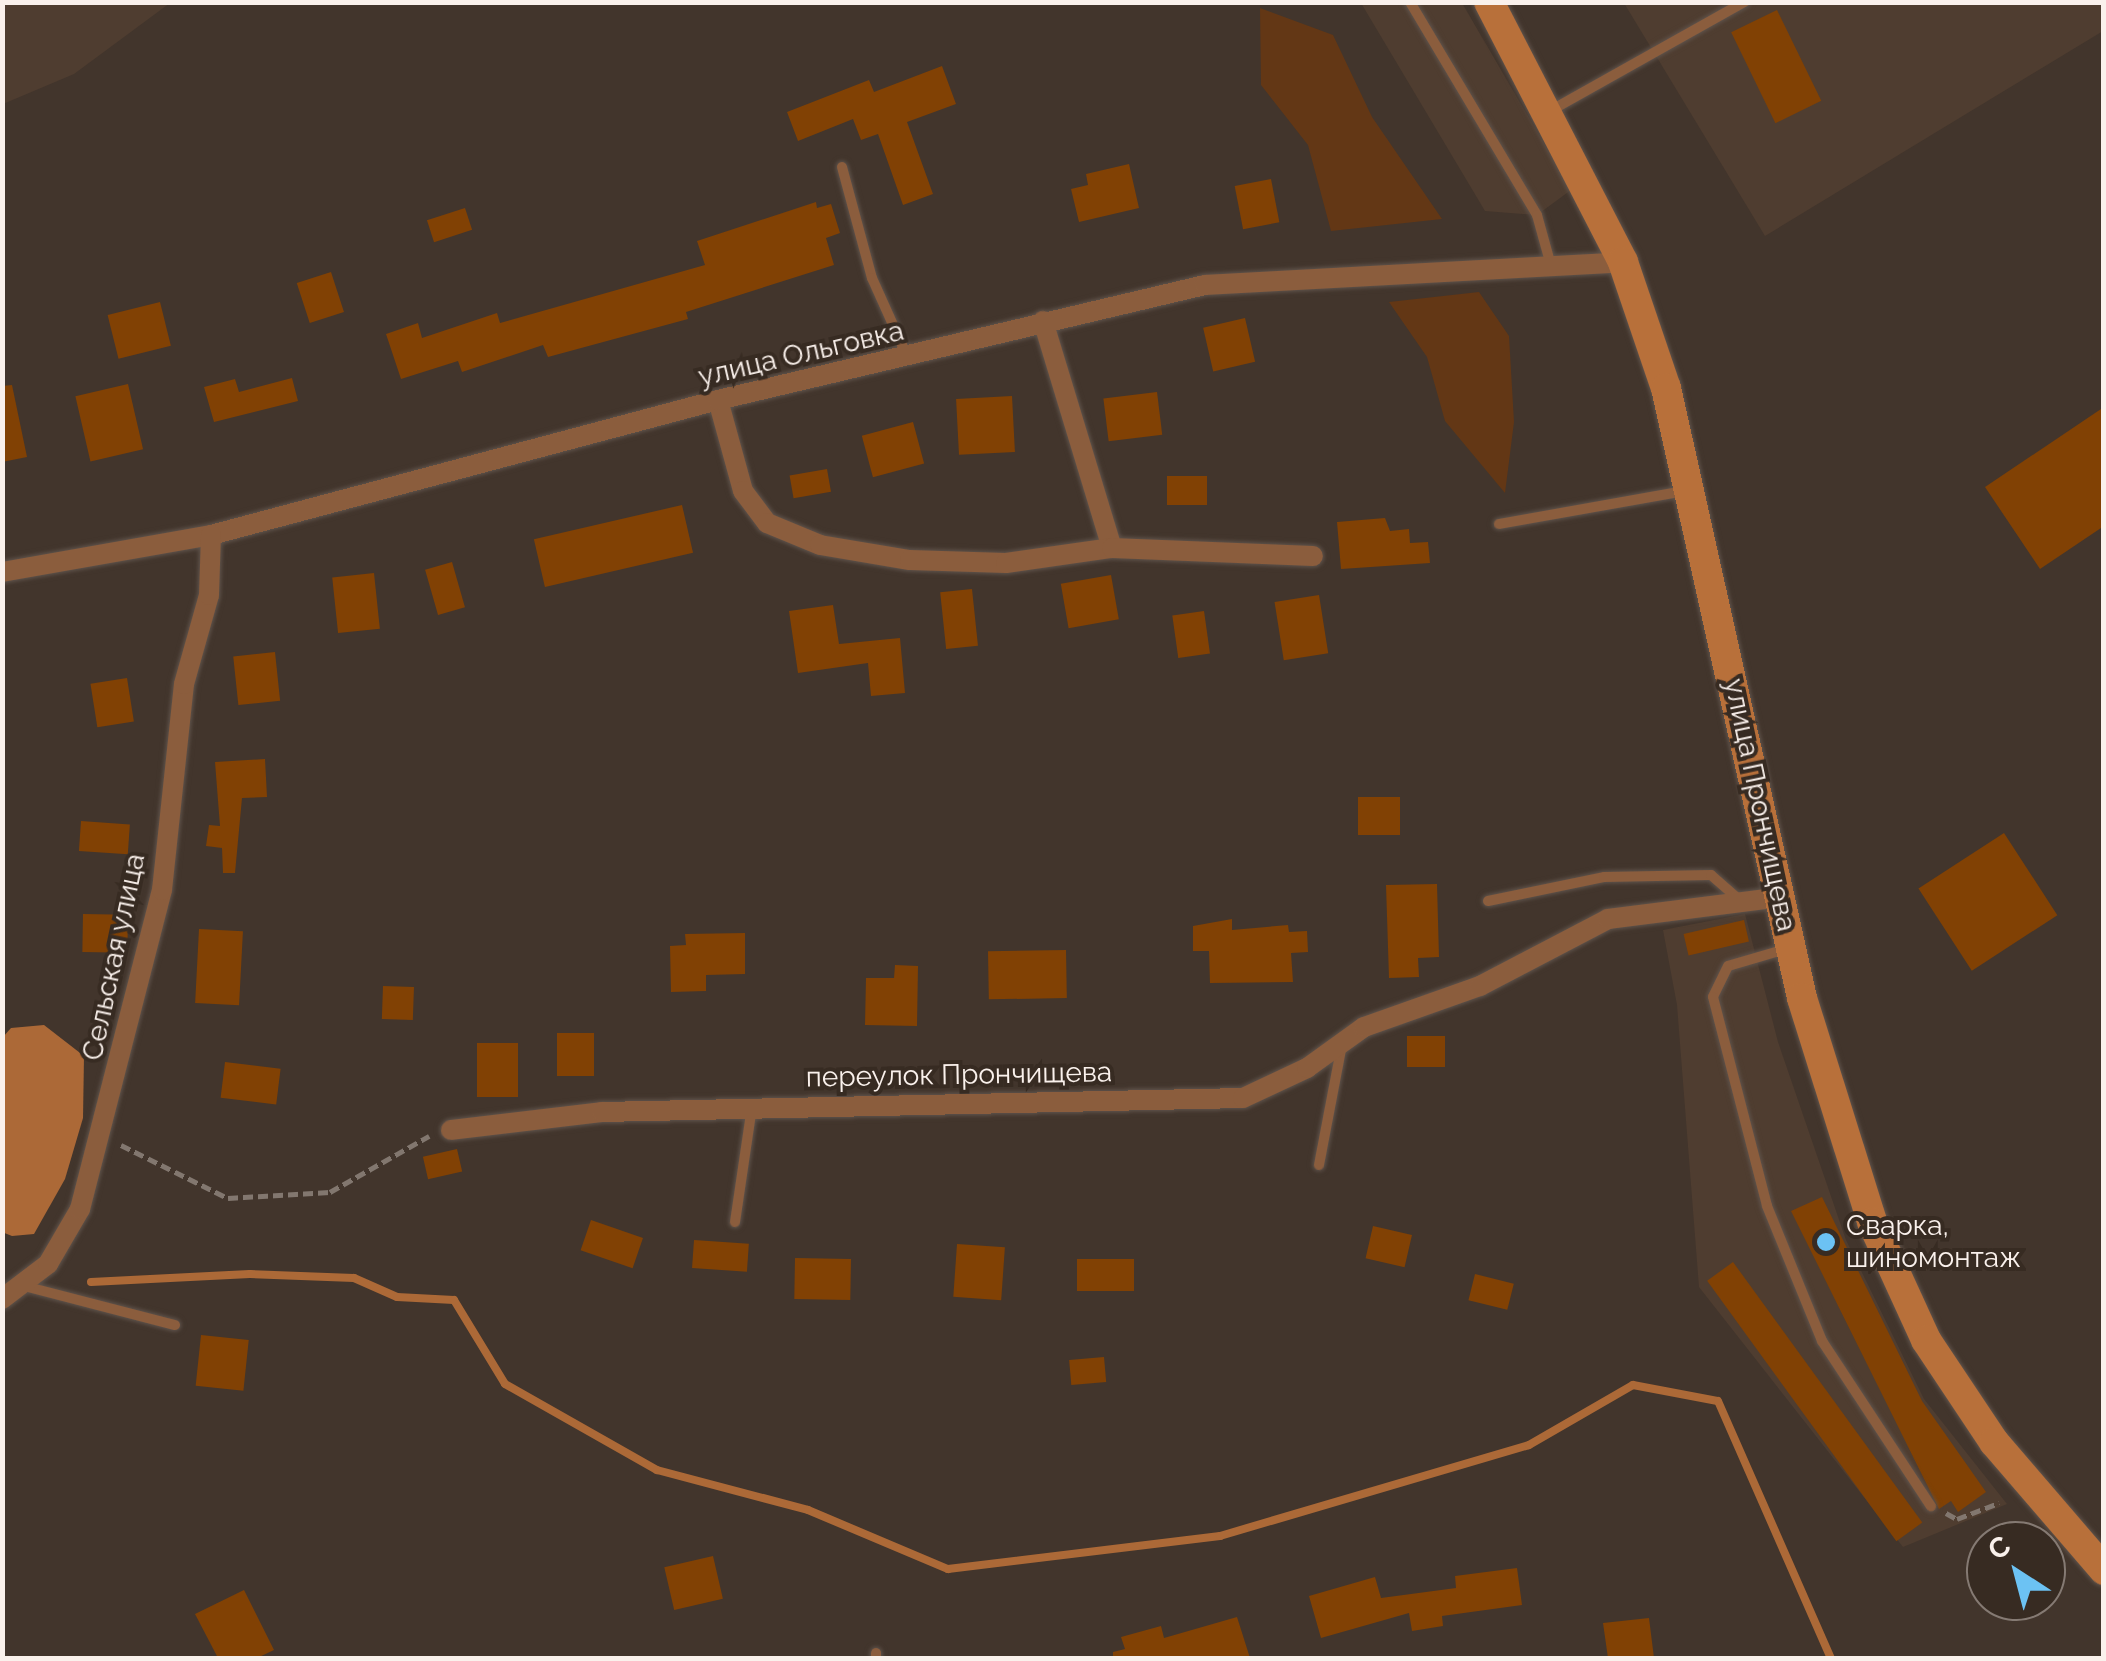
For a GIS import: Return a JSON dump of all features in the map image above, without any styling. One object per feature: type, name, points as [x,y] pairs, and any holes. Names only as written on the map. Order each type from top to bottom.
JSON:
[{"type":"street","name":"улица Прончищева","points":[[1489,2],[1549,111],[1623,262],[1666,388],[1791,948],[1872,1222],[1926,1340],[1994,1442],[2104,1570]]},
{"type":"street","name":"улица Ольговка","points":[[2,572],[212,536],[718,400],[908,359],[1042,321],[1205,286],[1550,262],[1623,262]]},
{"type":"street","points":[[1042,321],[1112,548]]},
{"type":"street","points":[[718,400],[744,491],[767,523],[820,545],[910,560],[1006,562],[1112,548],[1313,556]]},
{"type":"street","name":"Сельская улица","points":[[2,1298],[24,1286],[48,1264],[80,1210],[162,890],[184,684],[209,595],[212,536]]},
{"type":"street","name":"переулок Прончищева","points":[[451,1130],[602,1112],[1243,1098],[1306,1068],[1364,1027],[1480,986],[1608,919],[1782,897]]},
{"type":"lane","points":[[1410,2],[1537,215],[1550,262]]},
{"type":"lane","points":[[1549,111],[1744,2]]},
{"type":"lane","points":[[842,167],[872,278],[908,359]]},
{"type":"lane","points":[[1499,524],[1691,490]]},
{"type":"lane","points":[[1488,901],[1604,877],[1711,875],[1742,902]]},
{"type":"lane","points":[[1791,948],[1728,966],[1712,997],[1767,1206],[1822,1341],[1931,1506]]},
{"type":"lane","points":[[1319,1165],[1342,1042]]},
{"type":"lane","points":[[735,1222],[752,1106]]},
{"type":"lane","points":[[24,1286],[175,1325]]},
{"type":"path","points":[[121,1145],[228,1198],[330,1192],[451,1130]]},
{"type":"path","points":[[1931,1506],[1957,1519],[1999,1502]]},
{"type":"shaded area","points":[[3,2],[170,3],[74,74],[3,104]]},
{"type":"shaded area","points":[[1361,3],[1462,3],[1571,190],[1537,215],[1485,211]]},
{"type":"shaded area","points":[[1624,3],[2103,3],[2103,31],[1765,236]]},
{"type":"shaded area","points":[[1260,8],[1333,35],[1372,117],[1442,219],[1331,231],[1308,145],[1261,85]]},
{"type":"shaded area","points":[[1479,292],[1509,336],[1514,422],[1505,493],[1445,421],[1427,357],[1389,302]]},
{"type":"shaded area","points":[[1745,914],[1778,1042],[1846,1240],[1924,1399],[2007,1504],[1903,1547],[1699,1287],[1677,1005],[1663,930]]},
{"type":"shaded area","points":[[44,1025],[84,1056],[83,1118],[65,1179],[34,1234],[12,1236],[2,1232],[3,1037],[11,1028]]},
{"type":"building","points":[[1777,10],[1821,101],[1775,123],[1731,32]]},
{"type":"building","points":[[942,66],[956,104],[907,122],[933,194],[903,205],[878,134],[861,140],[853,119],[798,141],[787,112],[869,80],[874,92]]},
{"type":"building","points":[[1129,164],[1139,208],[1079,222],[1071,189],[1088,185],[1086,174]]},
{"type":"building","points":[[1271,179],[1279,222],[1243,229],[1235,186]]},
{"type":"building","points":[[816,202],[817,208],[831,204],[840,233],[826,238],[834,265],[686,312],[688,319],[548,357],[543,345],[462,372],[458,361],[401,379],[386,334],[418,323],[422,338],[497,313],[500,323],[705,265],[697,241]]},
{"type":"building","points":[[465,208],[472,230],[434,242],[427,220]]},
{"type":"building","points":[[331,272],[344,312],[310,323],[297,283]]},
{"type":"building","points":[[160,302],[171,346],[118,359],[108,315]]},
{"type":"building","points":[[1245,318],[1255,362],[1213,372],[1203,328]]},
{"type":"building","points":[[292,378],[298,401],[214,422],[204,387],[235,379],[239,392]]},
{"type":"building","points":[[128,384],[143,449],[90,461],[75,396]]},
{"type":"building","points":[[12,385],[27,457],[2,462],[2,386]]},
{"type":"building","points":[[1157,392],[1162,435],[1109,441],[1103,399]]},
{"type":"building","points":[[1012,396],[1015,452],[959,455],[956,399]]},
{"type":"building","points":[[2104,407],[2104,526],[2040,569],[1985,487]]},
{"type":"building","points":[[913,422],[924,464],[873,477],[862,436]]},
{"type":"building","points":[[827,469],[831,492],[794,498],[790,476]]},
{"type":"building","points":[[1167,476],[1207,476],[1207,505],[1167,505]]},
{"type":"building","points":[[682,505],[693,553],[545,587],[534,539]]},
{"type":"building","points":[[1385,518],[1390,531],[1409,529],[1410,543],[1428,542],[1430,563],[1341,569],[1337,522]]},
{"type":"building","points":[[452,562],[465,607],[438,615],[425,570]]},
{"type":"building","points":[[374,573],[380,629],[338,633],[332,577]]},
{"type":"building","points":[[1111,575],[1119,619],[1069,628],[1061,584]]},
{"type":"building","points":[[972,589],[978,646],[946,649],[940,592]]},
{"type":"building","points":[[1319,595],[1328,653],[1284,660],[1275,602]]},
{"type":"building","points":[[833,605],[839,644],[900,638],[905,693],[871,696],[868,663],[798,673],[789,611]]},
{"type":"building","points":[[1204,611],[1210,654],[1178,658],[1172,615]]},
{"type":"building","points":[[275,652],[280,701],[238,705],[233,656]]},
{"type":"building","points":[[127,678],[134,721],[97,727],[90,684]]},
{"type":"building","points":[[265,759],[267,797],[242,798],[235,873],[223,873],[222,848],[206,846],[209,825],[220,826],[215,762]]},
{"type":"building","points":[[1358,797],[1400,797],[1400,835],[1358,835]]},
{"type":"building","points":[[81,821],[130,824],[128,854],[79,851]]},
{"type":"building","points":[[2004,833],[2057,915],[1972,971],[1918,889]]},
{"type":"building","points":[[1437,884],[1439,957],[1418,958],[1419,977],[1389,978],[1386,885]]},
{"type":"building","points":[[83,914],[128,915],[127,953],[82,952]]},
{"type":"building","points":[[1232,919],[1232,930],[1288,925],[1289,932],[1307,931],[1308,952],[1291,953],[1293,982],[1210,983],[1209,951],[1193,951],[1193,926]]},
{"type":"building","points":[[1744,920],[1749,941],[1689,955],[1684,934]]},
{"type":"building","points":[[199,929],[243,931],[239,1005],[195,1003]]},
{"type":"building","points":[[745,933],[745,974],[706,975],[706,991],[671,992],[670,946],[686,945],[685,934]]},
{"type":"building","points":[[1066,950],[1067,998],[989,999],[988,951]]},
{"type":"building","points":[[895,965],[918,966],[917,1026],[865,1025],[866,978],[894,978]]},
{"type":"building","points":[[383,986],[414,987],[413,1020],[382,1019]]},
{"type":"building","points":[[557,1033],[594,1033],[594,1076],[557,1076]]},
{"type":"building","points":[[1407,1036],[1445,1036],[1445,1067],[1407,1067]]},
{"type":"building","points":[[477,1043],[518,1043],[518,1097],[477,1097]]},
{"type":"building","points":[[225,1062],[281,1069],[276,1105],[221,1098]]},
{"type":"building","points":[[457,1149],[462,1171],[428,1179],[423,1157]]},
{"type":"building","points":[[1822,1197],[1922,1401],[1986,1492],[1958,1512],[1951,1501],[1939,1509],[1791,1211]]},
{"type":"building","points":[[591,1220],[643,1238],[633,1268],[581,1250]]},
{"type":"building","points":[[1373,1226],[1412,1235],[1405,1267],[1366,1258]]},
{"type":"building","points":[[694,1240],[749,1244],[747,1272],[692,1268]]},
{"type":"building","points":[[957,1244],[1005,1247],[1001,1300],[953,1297]]},
{"type":"building","points":[[795,1258],[851,1259],[850,1300],[794,1299]]},
{"type":"building","points":[[1077,1259],[1134,1259],[1134,1291],[1077,1291]]},
{"type":"building","points":[[1733,1262],[1922,1523],[1896,1541],[1707,1281]]},
{"type":"building","points":[[1475,1274],[1514,1284],[1507,1310],[1468,1300]]},
{"type":"building","points":[[201,1335],[249,1340],[243,1391],[196,1386]]},
{"type":"building","points":[[1104,1357],[1106,1382],[1071,1385],[1069,1360]]},
{"type":"building","points":[[713,1556],[723,1599],[674,1610],[664,1567]]},
{"type":"building","points":[[1517,1568],[1522,1605],[1442,1616],[1443,1626],[1412,1631],[1409,1613],[1321,1638],[1309,1596],[1375,1577],[1381,1598],[1456,1588],[1455,1576]]},
{"type":"building","points":[[244,1590],[274,1650],[257,1658],[218,1658],[195,1614]]},
{"type":"building","points":[[1237,1617],[1250,1658],[1113,1658],[1113,1652],[1125,1649],[1121,1637],[1161,1626],[1164,1638]]},
{"type":"building","points":[[1649,1618],[1654,1658],[1608,1658],[1603,1623]]},
{"type":"waterway","points":[[91,1282],[250,1274],[354,1278],[397,1297],[454,1300],[505,1384],[657,1470],[808,1510],[948,1569],[1220,1536],[1529,1445],[1633,1385],[1718,1401],[1831,1658]]},
{"type":"place","name":"Сварка, шиномонтаж","points":[[1826,1242]]}]
